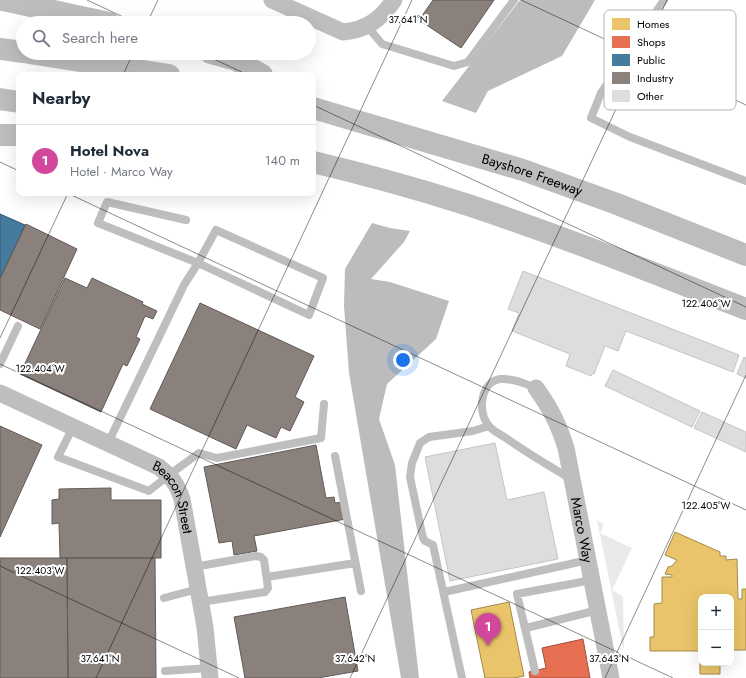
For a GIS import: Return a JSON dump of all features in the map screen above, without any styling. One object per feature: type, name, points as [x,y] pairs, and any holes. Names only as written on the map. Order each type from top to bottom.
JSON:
[{"type":"highway","points":[[3,0],[77,16]]},
{"type":"highway","points":[[0,49],[16,51]]},
{"type":"highway","points":[[74,60],[150,72]]},
{"type":"highway","points":[[236,60],[257,72]]},
{"type":"highway","points":[[0,99],[16,102]]},
{"type":"highway","name":"Bayshore Freeway","points":[[317,107],[523,170],[617,204],[746,255]]},
{"type":"highway","points":[[0,135],[16,136]]},
{"type":"highway","points":[[316,163],[398,184],[464,204],[595,251],[746,309]]},
{"type":"highway","points":[[316,177],[468,212],[529,229],[595,251]]},
{"type":"street","points":[[272,0],[308,16]]},
{"type":"street","points":[[316,20],[343,32],[355,31],[367,26],[387,11],[394,0]]},
{"type":"street","name":"Marco Way","points":[[536,388],[549,406],[566,448],[611,678]]},
{"type":"street","name":"Beacon Street","points":[[0,393],[159,466],[178,485],[182,499],[200,596],[210,673]]},
{"type":"lane","points":[[367,26],[382,44],[454,66],[468,62],[514,0]]},
{"type":"lane","points":[[657,10],[664,0]]},
{"type":"lane","points":[[604,89],[591,118],[630,137],[746,181]]},
{"type":"lane","points":[[108,443],[184,285],[198,263],[216,230],[323,278],[308,315],[198,263],[98,223],[107,202],[186,220]]},
{"type":"lane","points":[[0,364],[18,326]]},
{"type":"lane","points":[[536,388],[513,380],[499,379],[490,383],[485,389],[482,405],[484,419],[489,426],[513,443],[571,479]]},
{"type":"lane","points":[[73,427],[58,457],[149,491],[199,453],[217,458],[321,438],[324,404]]},
{"type":"lane","points":[[462,678],[433,545],[425,541],[423,538],[410,477],[412,463],[420,443],[429,437],[473,431],[489,426]]},
{"type":"lane","points":[[335,456],[361,591]]},
{"type":"lane","points":[[164,598],[265,592],[268,588],[264,560],[261,557],[256,556],[194,567]]},
{"type":"lane","points":[[444,592],[588,560]]},
{"type":"lane","points":[[267,577],[355,563]]},
{"type":"lane","points":[[535,670],[517,594],[592,580]]},
{"type":"lane","points":[[526,628],[598,610]]},
{"type":"lane","points":[[165,671],[210,673]]},
{"type":"shaded area","points":[[520,0],[595,0],[562,56],[488,91],[476,113],[442,101]]},
{"type":"shaded area","points":[[372,223],[410,231],[404,242],[371,279],[390,282],[449,301],[436,339],[387,384],[379,419],[395,465],[419,678],[401,678],[349,373],[344,306],[345,269]]},
{"type":"shaded area","points":[[597,520],[604,524],[600,533],[632,548],[612,590],[622,596],[623,599],[624,648],[623,648]]},
{"type":"building: Homes","points":[[675,532],[720,552],[720,556],[726,556],[726,560],[737,559],[738,599],[742,599],[742,589],[746,589],[746,650],[734,650],[734,594],[698,594],[698,651],[650,651],[650,637],[654,637],[654,604],[662,603],[662,577],[672,577],[672,575],[665,574],[668,567],[672,566],[677,560],[665,555]]},
{"type":"building: Homes","points":[[509,602],[524,676],[514,678],[485,678],[471,610]]},
{"type":"building: Homes","points":[[700,666],[720,666],[720,674],[700,674]]},
{"type":"building: Shops","points":[[583,639],[590,678],[530,678],[529,672],[546,668],[542,648]]},
{"type":"building: Public","points":[[0,214],[25,225],[0,279]]},
{"type":"building: Industry","points":[[433,0],[494,0],[461,48],[419,20]]},
{"type":"building: Industry","points":[[26,224],[77,249],[40,329],[0,310],[0,279]]},
{"type":"building: Industry","points":[[65,278],[87,288],[92,278],[143,302],[142,304],[157,311],[153,319],[145,316],[136,337],[140,339],[127,366],[123,364],[101,412],[20,374]]},
{"type":"building: Industry","points":[[200,303],[314,356],[295,397],[304,402],[290,431],[281,427],[276,438],[247,425],[236,449],[150,409]]},
{"type":"building: Industry","points":[[0,426],[42,445],[0,537]]},
{"type":"building: Industry","points":[[316,445],[326,498],[334,497],[335,503],[344,502],[346,519],[254,536],[257,551],[234,555],[232,541],[219,543],[204,467]]},
{"type":"building: Industry","points":[[111,488],[111,500],[161,500],[161,558],[60,558],[59,523],[52,524],[52,500],[59,499],[59,489]]},
{"type":"building: Industry","points":[[0,558],[67,558],[68,678],[0,678]]},
{"type":"building: Industry","points":[[67,558],[155,558],[156,678],[68,678]]},
{"type":"building: Industry","points":[[345,597],[358,671],[318,678],[245,678],[234,617]]},
{"type":"building: Other","points":[[523,271],[739,355],[733,372],[626,331],[618,351],[605,346],[594,374],[593,373],[591,376],[566,366],[570,354],[512,331],[519,313],[508,309]]},
{"type":"building: Other","points":[[744,357],[746,358],[746,378],[737,374]]},
{"type":"building: Other","points":[[613,370],[700,411],[692,427],[605,386]]},
{"type":"building: Other","points":[[702,412],[746,432],[746,452],[694,428]]},
{"type":"building: Other","points":[[495,443],[507,500],[544,492],[558,559],[450,581],[425,457]]},
{"type":"place","name":"Hotel Nova","points":[[488,646]]}]
